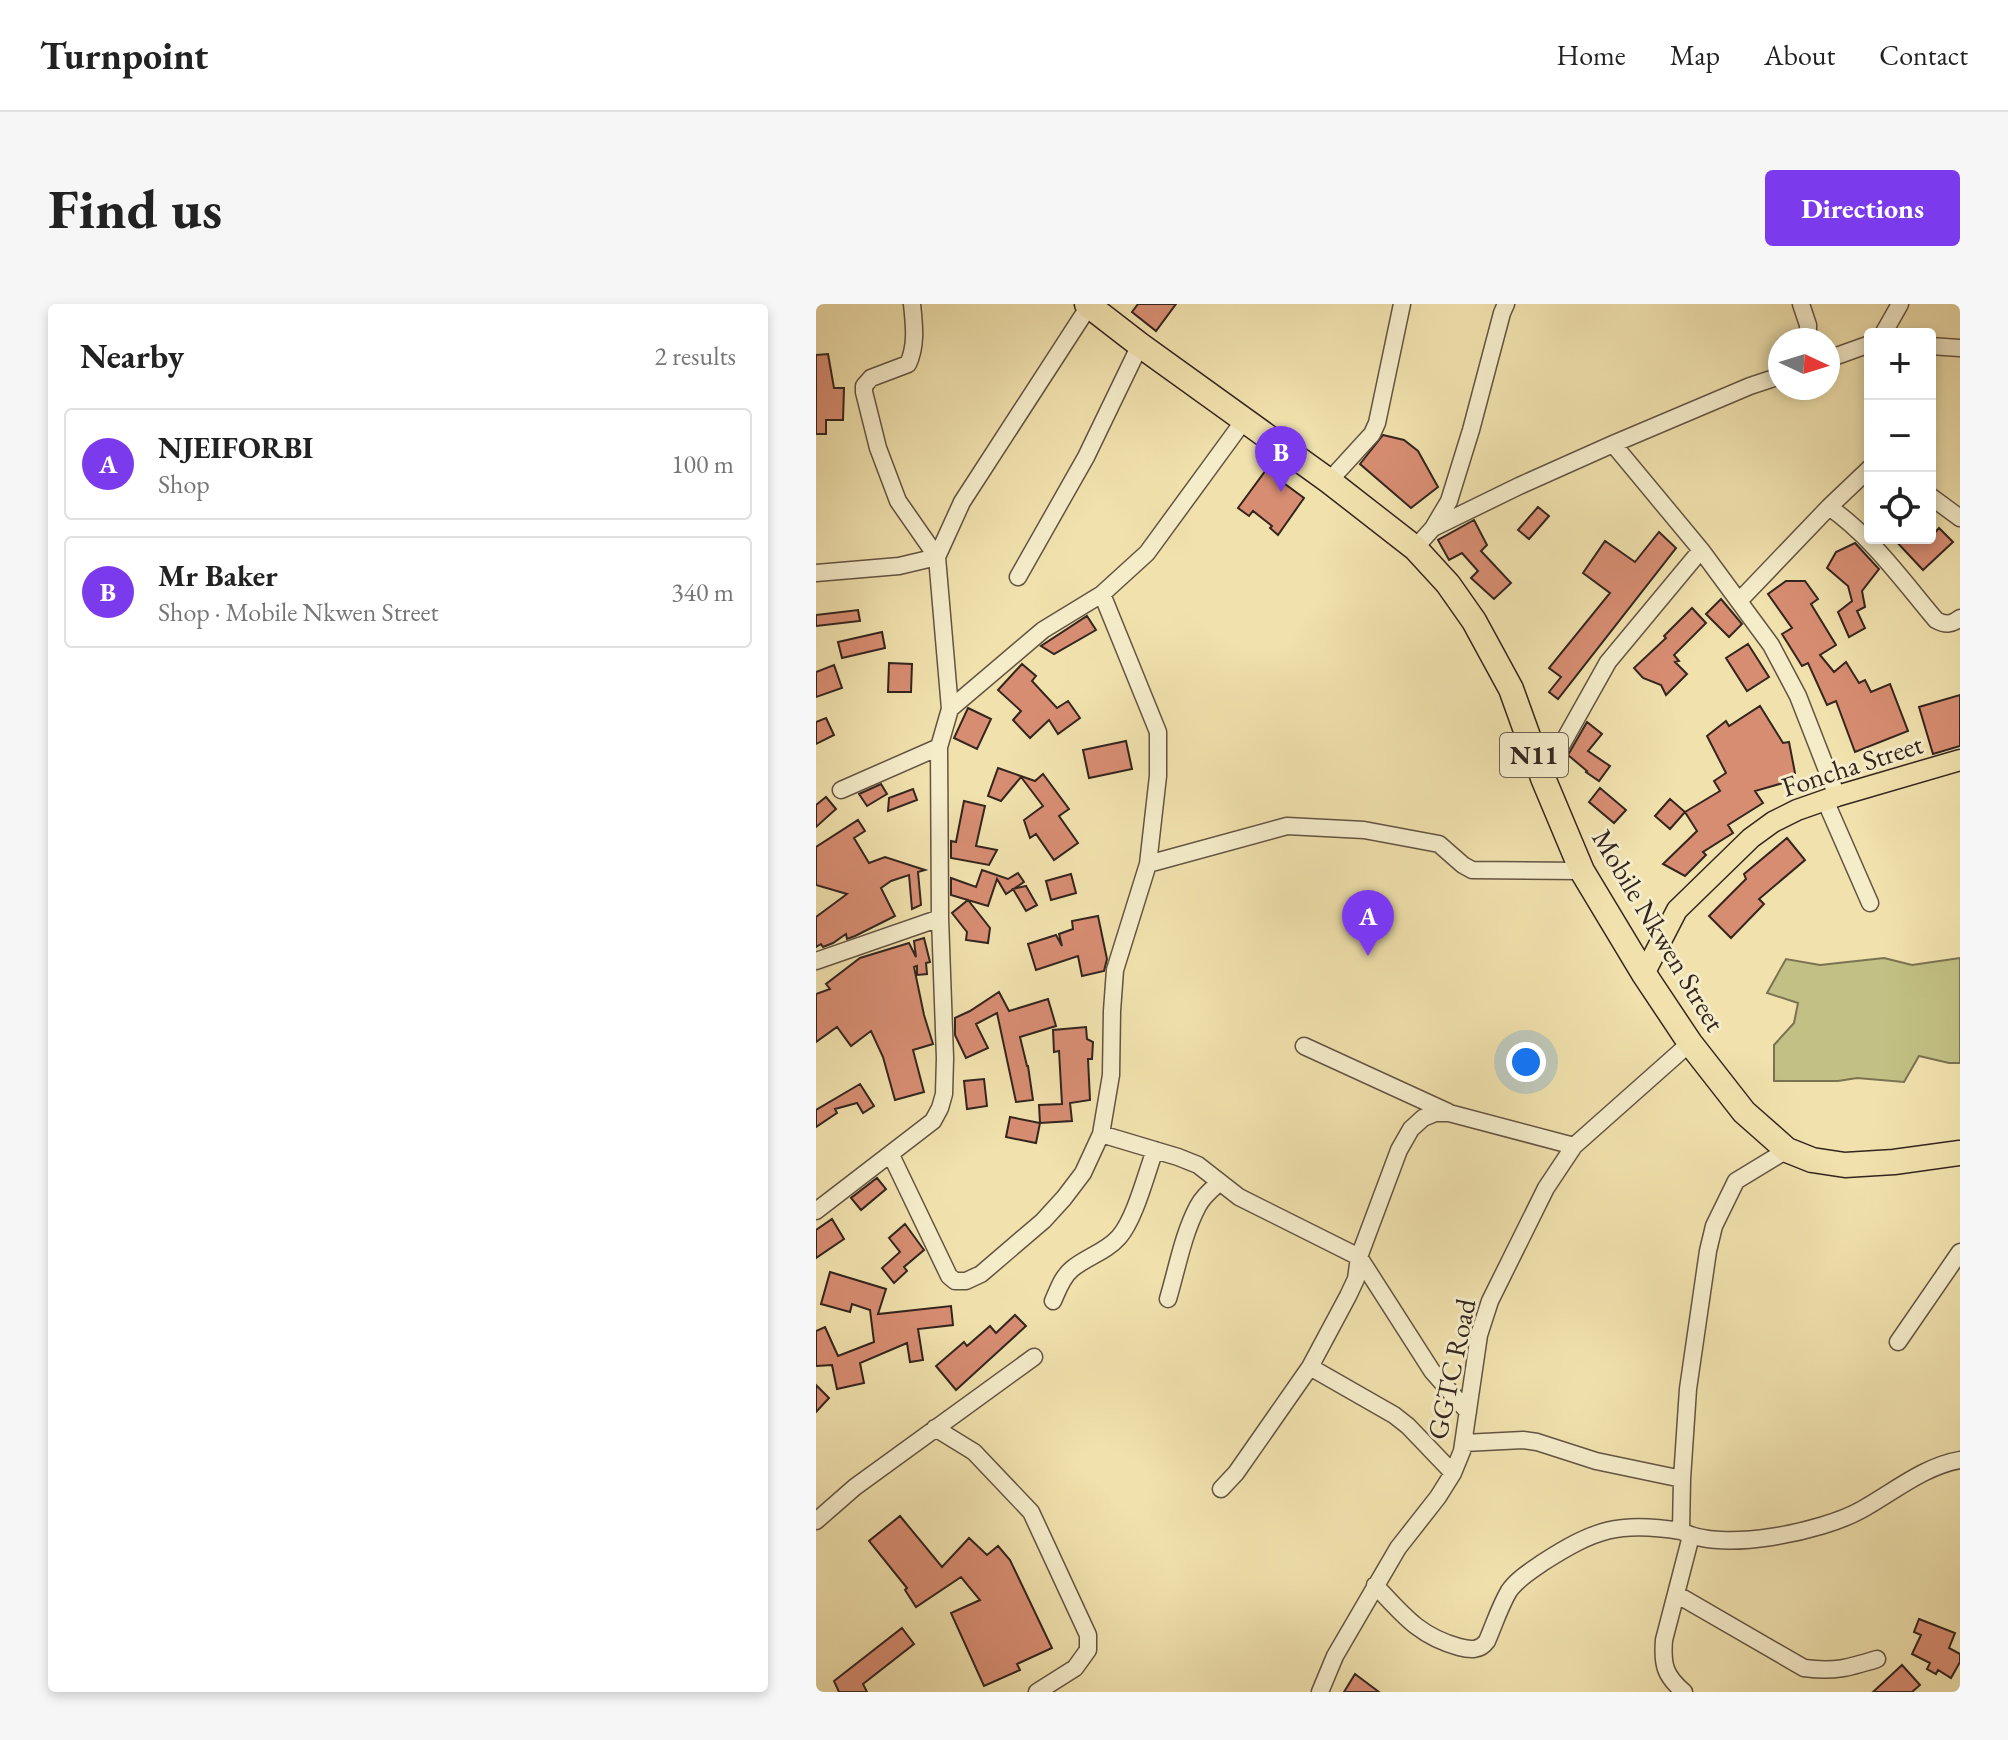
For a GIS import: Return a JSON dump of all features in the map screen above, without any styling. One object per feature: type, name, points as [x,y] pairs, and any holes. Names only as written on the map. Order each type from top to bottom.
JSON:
[{"type":"highway","name":"Mobile Nkwen Street","points":[[1088,305],[1329,481],[1415,548],[1448,584],[1474,621],[1511,689],[1543,778],[1582,871],[1690,1043],[1744,1112],[1787,1150],[1812,1160],[1845,1165],[1960,1153]]},
{"type":"main road","name":"Foncha Street","points":[[1644,974],[1677,910],[1751,838],[1773,822],[1831,798],[1960,760]]},
{"type":"street","points":[[912,304],[913,354],[908,364],[871,378],[864,386],[864,392],[878,448],[898,501],[937,557]]},
{"type":"street","points":[[1329,481],[1372,434],[1377,423],[1402,304]]},
{"type":"street","points":[[1415,548],[1433,528],[1449,501],[1506,304]]},
{"type":"street","points":[[1801,304],[1808,328]]},
{"type":"street","points":[[1886,328],[1900,304]]},
{"type":"street","points":[[816,1211],[933,1121],[940,1108],[944,1094],[945,1058],[939,747],[950,709],[937,557],[962,502],[1088,305]]},
{"type":"street","points":[[1018,577],[1086,457],[1140,345]]},
{"type":"street","points":[[1840,355],[1864,346]]},
{"type":"street","points":[[1936,346],[1960,348]]},
{"type":"street","points":[[1433,528],[1613,444],[1768,380]]},
{"type":"street","points":[[950,709],[1043,630],[1102,594],[1147,553],[1245,419]]},
{"type":"street","points":[[1613,444],[1701,550],[1771,645],[1786,671],[1798,696],[1870,903]]},
{"type":"street","points":[[1739,601],[1866,472]]},
{"type":"street","points":[[1936,500],[1960,518]]},
{"type":"street","points":[[1829,507],[1846,518],[1869,542],[1936,620],[1945,625],[1955,623],[1960,618]]},
{"type":"street","points":[[1543,778],[1608,662],[1701,550]]},
{"type":"street","points":[[816,573],[899,566],[937,557]]},
{"type":"street","points":[[891,1155],[949,1276],[955,1281],[966,1281],[981,1274],[1043,1221],[1083,1173],[1101,1134],[1111,1075],[1115,970],[1148,864],[1158,776],[1158,732],[1102,594]]},
{"type":"street","points":[[841,790],[939,747]]},
{"type":"street","points":[[1148,864],[1287,826],[1378,832],[1439,844],[1472,870],[1582,871]]},
{"type":"street","points":[[816,961],[940,918]]},
{"type":"street","name":"GGTC Road","points":[[1320,1692],[1335,1656],[1375,1585],[1453,1473],[1464,1443],[1479,1335],[1490,1301],[1546,1188],[1574,1146],[1690,1043]]},
{"type":"street","points":[[1304,1046],[1449,1113],[1574,1146]]},
{"type":"street","points":[[1221,1489],[1236,1473],[1310,1367],[1356,1279],[1359,1257],[1399,1150],[1411,1129],[1423,1118],[1435,1113],[1449,1113]]},
{"type":"street","points":[[1101,1134],[1198,1165],[1239,1197],[1359,1257],[1432,1371],[1468,1412]]},
{"type":"street","points":[[1053,1301],[1072,1269],[1101,1252],[1123,1231],[1155,1150]]},
{"type":"street","points":[[1684,1692],[1667,1676],[1662,1657],[1686,1534],[1682,1479],[1688,1389],[1708,1251],[1714,1226],[1736,1181],[1787,1150]]},
{"type":"street","points":[[1168,1299],[1198,1206],[1220,1182]]},
{"type":"street","points":[[1898,1342],[1960,1252]]},
{"type":"street","points":[[816,1521],[855,1487],[1034,1357]]},
{"type":"street","points":[[1310,1367],[1394,1415],[1453,1473]]},
{"type":"street","points":[[935,1428],[974,1452],[1031,1512],[1088,1635],[1088,1650],[1075,1668],[1037,1692]]},
{"type":"street","points":[[1464,1443],[1537,1442],[1596,1461],[1682,1479]]},
{"type":"street","points":[[1375,1585],[1423,1633],[1441,1642],[1468,1650],[1476,1649],[1483,1647],[1487,1641],[1510,1589],[1573,1543],[1591,1535],[1622,1527],[1652,1527],[1720,1541],[1791,1533],[1857,1512],[1927,1472],[1960,1460]]},
{"type":"street","points":[[1676,1594],[1804,1668],[1842,1670],[1877,1659]]},
{"type":"shaded area","points":[[1884,958],[1912,965],[1960,958],[1960,1063],[1919,1056],[1904,1082],[1857,1078],[1774,1081],[1774,1045],[1794,1023],[1798,1003],[1767,993],[1786,959],[1820,965]]},
{"type":"building","points":[[1138,304],[1176,304],[1156,331],[1132,312]]},
{"type":"building","points":[[828,354],[834,388],[844,388],[843,420],[826,420],[826,434],[816,434],[816,355]]},
{"type":"building","points":[[1383,435],[1404,440],[1418,451],[1438,487],[1411,508],[1360,464]]},
{"type":"building","points":[[1266,470],[1304,498],[1278,535],[1253,511],[1249,516],[1238,508]]},
{"type":"building","points":[[1538,507],[1549,516],[1529,539],[1518,530]]},
{"type":"building","points":[[1474,520],[1487,545],[1481,551],[1511,583],[1494,599],[1471,578],[1478,571],[1462,553],[1449,560],[1438,540]]},
{"type":"building","points":[[1939,528],[1953,542],[1923,570],[1899,544],[1936,544]]},
{"type":"building","points":[[1659,532],[1676,548],[1558,699],[1549,692],[1561,677],[1549,668],[1610,593],[1583,573],[1605,541],[1635,562]]},
{"type":"building","points":[[1855,543],[1879,569],[1862,591],[1865,607],[1857,611],[1865,628],[1849,637],[1838,612],[1852,601],[1848,586],[1827,568],[1836,552]]},
{"type":"building","points":[[1786,581],[1805,581],[1818,599],[1811,604],[1836,645],[1820,655],[1834,672],[1846,662],[1859,683],[1865,680],[1871,692],[1890,684],[1908,731],[1855,752],[1836,701],[1827,705],[1808,663],[1802,666],[1782,634],[1792,628],[1768,594]]},
{"type":"building","points":[[1721,599],[1742,624],[1729,637],[1706,614]]},
{"type":"building","points":[[1692,608],[1706,623],[1674,655],[1679,661],[1675,662],[1687,674],[1666,695],[1661,685],[1643,678],[1634,668]]},
{"type":"building","points":[[858,610],[860,621],[816,626],[816,615]]},
{"type":"building","points":[[1087,616],[1096,630],[1054,654],[1041,646]]},
{"type":"building","points":[[882,632],[885,648],[842,658],[838,642]]},
{"type":"building","points":[[1748,644],[1769,677],[1747,691],[1726,658]]},
{"type":"building","points":[[889,663],[912,664],[911,692],[888,692]]},
{"type":"building","points":[[1022,664],[1036,676],[1032,681],[1057,708],[1068,701],[1080,718],[1058,734],[1049,720],[1030,738],[1013,720],[1021,711],[998,690]]},
{"type":"building","points":[[834,665],[842,688],[816,697],[816,672]]},
{"type":"building","points":[[1960,695],[1960,746],[1933,754],[1919,707]]},
{"type":"building","points":[[1760,706],[1783,743],[1789,742],[1795,773],[1783,783],[1755,791],[1763,803],[1728,825],[1733,833],[1703,852],[1706,855],[1685,876],[1663,864],[1697,831],[1685,812],[1720,791],[1714,781],[1726,773],[1707,736],[1726,721],[1729,726]]},
{"type":"building","points":[[968,708],[991,719],[977,749],[954,738]]},
{"type":"building","points":[[826,718],[834,735],[816,744],[816,722]]},
{"type":"building","points":[[1587,722],[1602,734],[1588,751],[1610,766],[1599,781],[1568,755]]},
{"type":"building","points":[[1126,741],[1132,769],[1089,778],[1083,750]]},
{"type":"building","points":[[998,768],[1035,781],[1043,774],[1069,809],[1059,816],[1078,843],[1054,860],[1036,834],[1030,838],[1024,820],[1043,806],[1021,777],[1001,801],[988,796]]},
{"type":"building","points":[[881,784],[887,794],[867,806],[859,794]]},
{"type":"building","points":[[1600,788],[1626,810],[1614,823],[1589,802]]},
{"type":"building","points":[[913,789],[917,800],[888,811],[889,798]]},
{"type":"building","points":[[826,797],[836,809],[816,827],[816,805]]},
{"type":"building","points":[[1670,799],[1685,812],[1670,829],[1655,816]]},
{"type":"building","points":[[964,801],[985,806],[976,846],[997,850],[989,865],[951,858],[951,841],[956,842]]},
{"type":"building","points":[[858,820],[865,831],[854,838],[869,863],[885,857],[925,870],[918,872],[921,905],[912,909],[909,875],[891,881],[881,888],[895,916],[855,936],[847,939],[846,934],[833,943],[816,947],[816,917],[847,894],[816,885],[816,847]]},
{"type":"building","points":[[1787,838],[1805,860],[1759,899],[1764,904],[1731,938],[1709,916],[1746,879],[1744,874]]},
{"type":"building","points":[[982,870],[1008,879],[1018,873],[1024,882],[1006,894],[997,879],[988,906],[951,895],[951,878],[976,887]]},
{"type":"building","points":[[1071,874],[1076,893],[1051,900],[1046,881]]},
{"type":"building","points":[[1026,886],[1037,905],[1026,911],[1013,889]]},
{"type":"building","points":[[968,900],[990,928],[988,943],[966,940],[967,932],[952,913]]},
{"type":"building","points":[[1098,916],[1107,959],[1104,971],[1082,976],[1078,956],[1036,970],[1028,944],[1056,935],[1062,946],[1059,934],[1073,929],[1072,921]]},
{"type":"building","points":[[924,938],[930,962],[926,963],[927,974],[917,975],[917,966],[914,967],[933,1044],[913,1050],[924,1092],[895,1100],[883,1057],[871,1031],[851,1046],[837,1027],[816,1042],[816,994],[830,989],[826,984],[860,958],[909,943],[916,957],[914,941]]},
{"type":"building","points":[[999,992],[1009,1011],[1048,999],[1056,1026],[1020,1037],[1033,1100],[1016,1102],[997,1013],[976,1024],[988,1048],[966,1058],[955,1035],[955,1018]]},
{"type":"building","points":[[1086,1027],[1087,1039],[1093,1042],[1092,1059],[1088,1059],[1090,1100],[1070,1103],[1072,1121],[1040,1123],[1039,1105],[1062,1104],[1059,1051],[1054,1052],[1053,1030]]},
{"type":"building","points":[[984,1079],[987,1106],[967,1109],[964,1081]]},
{"type":"building","points":[[860,1084],[874,1106],[863,1113],[857,1103],[835,1109],[837,1113],[816,1127],[816,1110]]},
{"type":"building","points":[[1010,1117],[1040,1123],[1036,1143],[1006,1137]]},
{"type":"building","points":[[877,1178],[886,1189],[861,1210],[851,1198]]},
{"type":"building","points":[[832,1219],[844,1239],[816,1258],[816,1230]]},
{"type":"building","points":[[905,1224],[924,1250],[904,1267],[907,1271],[894,1283],[882,1268],[900,1252],[889,1238]]},
{"type":"building","points":[[830,1272],[886,1289],[878,1314],[951,1306],[953,1325],[918,1329],[923,1360],[910,1362],[907,1343],[860,1363],[864,1383],[837,1389],[832,1365],[816,1366],[816,1331],[825,1327],[838,1356],[874,1342],[870,1310],[852,1304],[850,1312],[821,1304]]},
{"type":"building","points":[[1015,1315],[1026,1326],[956,1390],[936,1366],[964,1342],[967,1346],[990,1326],[996,1333]]},
{"type":"building","points":[[816,1385],[829,1398],[816,1412]]},
{"type":"building","points":[[900,1516],[942,1567],[969,1538],[987,1555],[998,1546],[1010,1560],[1052,1648],[1017,1664],[1020,1670],[984,1686],[951,1613],[980,1600],[961,1577],[916,1607],[905,1590],[907,1588],[869,1541]]},
{"type":"building","points":[[1919,1619],[1955,1633],[1949,1648],[1960,1654],[1960,1662],[1951,1678],[1938,1670],[1936,1674],[1927,1669],[1930,1663],[1912,1654],[1921,1635],[1914,1632]]},
{"type":"building","points":[[902,1628],[914,1644],[863,1684],[867,1692],[839,1692],[834,1681]]},
{"type":"building","points":[[1902,1665],[1920,1685],[1912,1692],[1873,1692]]},
{"type":"building","points":[[1355,1674],[1379,1692],[1344,1692]]},
{"type":"place","name":"Mr Baker","points":[[1281,492]]},
{"type":"place","name":"NJEIFORBI","points":[[1368,956]]}]
